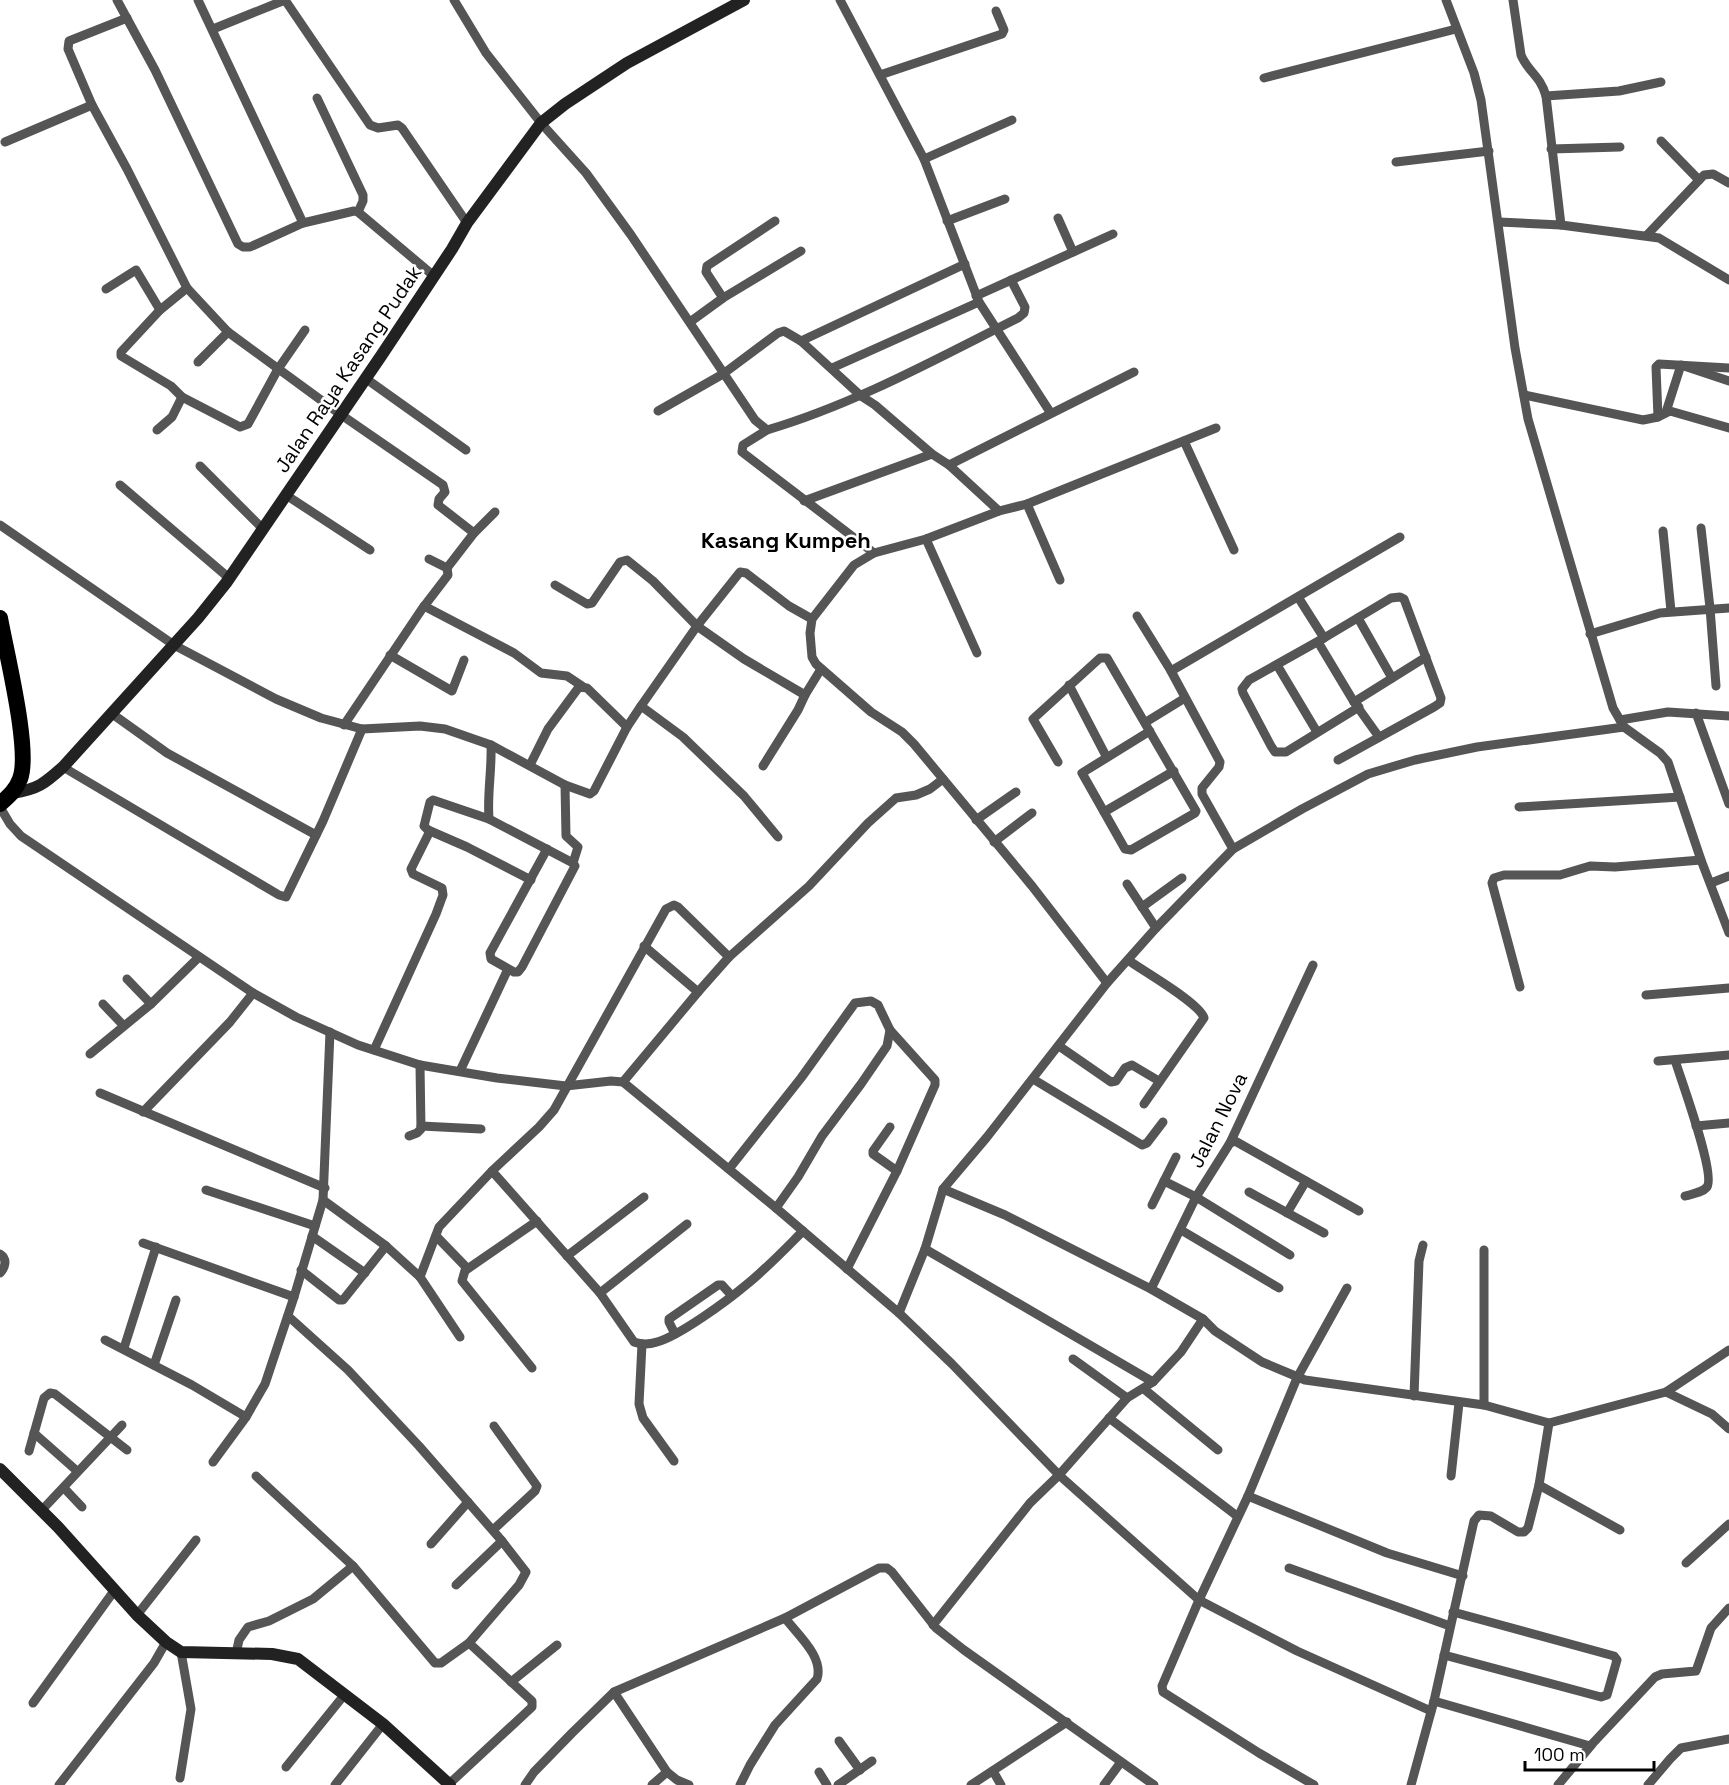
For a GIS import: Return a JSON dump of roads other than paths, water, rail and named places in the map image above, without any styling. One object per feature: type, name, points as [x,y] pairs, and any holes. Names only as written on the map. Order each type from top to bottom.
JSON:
[{"type":"highway","points":[[0,618],[24,758],[21,777],[4,801]]},
{"type":"street","points":[[117,0],[155,70],[238,244],[250,247],[303,223],[350,211],[358,212],[434,276]]},
{"type":"street","points":[[198,0],[303,223]]},
{"type":"street","points":[[213,29],[284,0],[370,125],[378,128],[398,125],[402,128],[467,223]]},
{"type":"street","points":[[454,0],[486,53],[541,123],[586,173],[631,235],[755,420],[767,430]]},
{"type":"street","name":"Jalan Raya Kasang Pudak","points":[[4,801],[33,790],[63,767],[198,618],[263,529],[452,249],[467,223],[541,123],[565,104],[627,63],[744,0]]},
{"type":"street","points":[[840,0],[924,159],[978,299],[1050,412]]},
{"type":"street","points":[[1446,0],[1474,73],[1481,100],[1507,293],[1528,419],[1590,634],[1613,708],[1622,723],[1668,762],[1701,860],[1712,883],[1729,933]]},
{"type":"street","points":[[1513,0],[1521,55],[1543,83],[1546,96],[1561,225]]},
{"type":"street","points":[[880,75],[1002,34],[1004,30],[996,11]]},
{"type":"street","points":[[127,18],[69,41],[67,44],[92,105],[187,288],[228,332],[340,414],[443,485],[445,492],[439,499],[438,505],[474,533]]},
{"type":"street","points":[[1264,78],[1456,29]]},
{"type":"street","points":[[1546,96],[1619,91],[1661,82]]},
{"type":"street","points":[[317,98],[363,195],[358,212]]},
{"type":"street","points":[[4,142],[92,105]]},
{"type":"street","points":[[924,159],[1012,120]]},
{"type":"street","points":[[1661,141],[1699,180]]},
{"type":"street","points":[[1551,149],[1620,147]]},
{"type":"street","points":[[1396,162],[1489,152]]},
{"type":"street","points":[[1647,235],[1704,175],[1713,174],[1729,183]]},
{"type":"street","points":[[947,221],[1005,199]]},
{"type":"street","points":[[1058,218],[1073,252]]},
{"type":"street","points":[[723,298],[706,272],[707,266],[775,221]]},
{"type":"street","points":[[1499,222],[1561,225],[1659,238],[1729,280]]},
{"type":"street","points":[[832,368],[978,299],[1011,280],[1113,234]]},
{"type":"street","points":[[690,322],[723,298],[801,251]]},
{"type":"street","points":[[801,341],[965,264]]},
{"type":"street","points":[[106,289],[136,270],[160,310]]},
{"type":"street","points":[[874,554],[742,452],[743,445],[767,430],[861,396],[1024,313],[1025,308],[1011,280]]},
{"type":"street","points":[[187,288],[160,310],[120,352],[121,356],[171,386],[182,397],[243,427],[248,424],[278,369],[305,330]]},
{"type":"street","points":[[658,411],[723,374],[778,333],[784,331],[801,341],[861,396],[875,405],[932,454],[949,465],[999,511]]},
{"type":"street","points":[[198,362],[228,332]]},
{"type":"street","points":[[1662,415],[1656,367],[1665,363],[1729,368]]},
{"type":"street","points":[[1662,415],[1681,365]]},
{"type":"street","points":[[1681,365],[1729,381]]},
{"type":"street","points":[[949,465],[1050,412],[1134,372]]},
{"type":"street","points":[[365,378],[466,450]]},
{"type":"street","points":[[1524,395],[1643,420],[1677,413],[1729,428]]},
{"type":"street","points":[[157,430],[172,417],[182,397]]},
{"type":"street","points":[[1107,983],[1032,886],[902,732],[871,712],[821,669],[812,657],[810,633],[812,619],[850,569],[874,554],[926,539],[999,511],[1027,504],[1216,428]]},
{"type":"street","points":[[1184,441],[1234,550]]},
{"type":"street","points":[[804,501],[932,454]]},
{"type":"street","points":[[200,465],[263,529]]},
{"type":"street","points":[[120,485],[229,578]]},
{"type":"street","points":[[286,495],[370,550]]},
{"type":"street","points":[[1027,504],[1060,580]]},
{"type":"street","points":[[344,725],[390,655],[448,575],[447,568],[474,533],[495,512]]},
{"type":"street","points":[[0,525],[174,645],[276,699],[321,718],[362,729],[420,726],[445,729],[491,745],[565,785],[590,794],[594,791],[627,727],[645,698],[740,572],[746,573],[789,606],[812,619]]},
{"type":"street","points":[[1701,528],[1716,686]]},
{"type":"street","points":[[1663,531],[1671,611]]},
{"type":"street","points":[[1171,671],[1400,537]]},
{"type":"street","points":[[926,539],[977,653]]},
{"type":"street","points":[[429,559],[447,568]]},
{"type":"street","points":[[555,585],[587,604],[592,603],[620,562],[627,560],[653,581],[698,626],[744,659],[805,695]]},
{"type":"street","points":[[1298,597],[1357,705],[1379,737]]},
{"type":"street","points":[[1338,760],[1440,703],[1440,691],[1404,599],[1391,598],[1249,680],[1242,689],[1243,693],[1275,752],[1286,752],[1425,657]]},
{"type":"street","points":[[424,606],[514,653],[541,673],[561,674],[587,688],[627,727]]},
{"type":"street","points":[[1590,634],[1671,611],[1729,608]]},
{"type":"street","points":[[1137,616],[1171,671],[1220,762],[1219,767],[1202,788],[1202,794],[1233,849]]},
{"type":"street","points":[[1358,618],[1392,678]]},
{"type":"street","points":[[390,655],[452,691],[464,660]]},
{"type":"street","points":[[1058,762],[1033,719],[1100,658],[1107,658],[1148,727],[1174,771],[1195,808],[1195,813],[1128,850],[1082,773],[1148,727],[1185,699]]},
{"type":"street","points":[[1277,665],[1317,732]]},
{"type":"street","points":[[763,766],[798,711],[821,669]]},
{"type":"street","points":[[1069,685],[1106,756]]},
{"type":"street","points":[[530,765],[548,729],[582,686]]},
{"type":"street","points":[[641,706],[683,737],[744,796],[778,837]]},
{"type":"street","points":[[899,1312],[925,1249],[943,1189],[1033,1079],[1107,983],[1156,928],[1233,849],[1302,809],[1378,771],[1415,760],[1477,747],[1622,723],[1668,712],[1729,716]]},
{"type":"street","points":[[1696,713],[1729,804]]},
{"type":"street","points":[[111,714],[167,753],[316,835]]},
{"type":"street","points":[[63,767],[283,897],[288,895],[362,729]]},
{"type":"street","points":[[489,819],[491,745]]},
{"type":"street","points":[[1104,812],[1174,771]]},
{"type":"street","points":[[624,1082],[729,957],[809,886],[868,823],[896,798],[916,795],[930,789],[943,779]]},
{"type":"street","points":[[548,849],[490,953],[491,959],[518,972],[575,867],[573,863],[578,847],[567,836],[565,785]]},
{"type":"street","points":[[976,820],[1016,792]]},
{"type":"street","points":[[1519,807],[1680,797]]},
{"type":"street","points":[[531,880],[430,831],[424,826],[430,802],[433,800],[489,819],[573,863]]},
{"type":"street","points":[[4,801],[10,824],[21,836],[253,993],[330,1032],[420,1065],[566,1086],[624,1082],[899,1312],[1059,1475],[1199,1600],[1297,1651],[1431,1711]]},
{"type":"street","points":[[994,843],[1032,813]]},
{"type":"street","points":[[374,1050],[443,895],[442,888],[413,874],[411,869],[430,831]]},
{"type":"street","points":[[1520,987],[1492,883],[1494,878],[1504,875],[1560,875],[1590,866],[1615,867],[1701,860]]},
{"type":"street","points":[[1712,883],[1729,876]]},
{"type":"street","points":[[1142,907],[1182,878]]},
{"type":"street","points":[[1127,884],[1156,928]]},
{"type":"street","points":[[420,1277],[439,1227],[554,1110],[666,909],[674,904],[729,957]]},
{"type":"street","points":[[644,946],[698,992]]},
{"type":"street","points":[[90,1054],[151,1004],[199,957]]},
{"type":"street","points":[[1128,960],[1194,1004],[1204,1015],[1144,1104]]},
{"type":"street","name":"Jalan Nova","points":[[1151,1289],[1196,1197],[1230,1143],[1313,965]]},
{"type":"street","points":[[460,1071],[508,969]]},
{"type":"street","points":[[127,979],[151,1004]]},
{"type":"street","points":[[1646,995],[1729,988]]},
{"type":"street","points":[[143,1112],[230,1022],[253,993]]},
{"type":"street","points":[[729,1168],[801,1078],[855,1003],[871,1001],[878,1005],[890,1030],[936,1080],[936,1085],[897,1171],[847,1269]]},
{"type":"street","points":[[103,1004],[123,1025]]},
{"type":"street","points":[[776,1208],[798,1177],[822,1136],[886,1046],[890,1030]]},
{"type":"street","points":[[213,1462],[246,1417],[265,1384],[323,1200],[330,1032]]},
{"type":"street","points":[[1059,1046],[1111,1082],[1116,1082],[1125,1068],[1132,1065],[1159,1081]]},
{"type":"street","points":[[1658,1061],[1729,1055]]},
{"type":"street","points":[[1675,1060],[1706,1158],[1709,1177],[1708,1185],[1704,1190],[1685,1196]]},
{"type":"street","points":[[409,1136],[417,1133],[421,1125],[420,1065]]},
{"type":"street","points":[[1033,1079],[1142,1145],[1148,1143],[1163,1122]]},
{"type":"street","points":[[100,1094],[325,1188]]},
{"type":"street","points":[[1696,1126],[1729,1123]]},
{"type":"street","points":[[421,1125],[481,1128]]},
{"type":"street","points":[[890,1126],[873,1150],[873,1154],[897,1171]]},
{"type":"street","points":[[1230,1143],[1235,1141],[1359,1211]]},
{"type":"street","points":[[1152,1205],[1176,1157]]},
{"type":"street","points":[[492,1171],[600,1293],[634,1342],[642,1344],[660,1341],[675,1334],[732,1296],[748,1284],[803,1231]]},
{"type":"street","points":[[1164,1181],[1196,1197],[1290,1255]]},
{"type":"street","points":[[1287,1213],[1306,1181]]},
{"type":"street","points":[[943,1189],[1005,1215],[1151,1289],[1203,1318],[1215,1331],[1262,1362],[1297,1378],[1484,1405],[1549,1423],[1666,1392],[1729,1350]]},
{"type":"street","points":[[206,1190],[314,1231],[365,1273]]},
{"type":"street","points":[[1249,1192],[1324,1233]]},
{"type":"street","points":[[567,1256],[645,1197]]},
{"type":"street","points":[[323,1200],[386,1246],[420,1277],[460,1337]]},
{"type":"street","points":[[532,1368],[462,1281],[466,1269],[537,1221]]},
{"type":"street","points":[[600,1293],[687,1224]]},
{"type":"street","points":[[1181,1230],[1279,1288]]},
{"type":"street","points":[[436,1236],[466,1266],[466,1269]]},
{"type":"street","points":[[143,1243],[294,1297]]},
{"type":"street","points":[[1414,1396],[1419,1261],[1423,1245]]},
{"type":"street","points":[[301,1270],[343,1300],[386,1246]]},
{"type":"street","points":[[124,1348],[156,1247]]},
{"type":"street","points":[[925,1249],[1153,1382]]},
{"type":"street","points":[[1484,1250],[1484,1405]]},
{"type":"street","points":[[0,1254],[5,1262],[5,1268],[0,1273]]},
{"type":"street","points":[[675,1334],[669,1319],[718,1285],[722,1285],[732,1296]]},
{"type":"street","points":[[1314,1785],[1163,1692],[1162,1686],[1248,1496],[1297,1378],[1347,1288]]},
{"type":"street","points":[[154,1365],[176,1300]]},
{"type":"street","points":[[256,1476],[353,1566],[435,1663],[441,1663],[470,1643],[519,1585],[526,1572],[502,1540],[348,1370],[288,1316]]},
{"type":"street","points":[[933,1625],[1030,1503],[1059,1475],[1127,1398],[1153,1382],[1181,1352],[1203,1318]]},
{"type":"street","points":[[105,1340],[124,1348],[246,1417]]},
{"type":"street","points":[[642,1344],[639,1404],[643,1418],[674,1461]]},
{"type":"street","points":[[1073,1359],[1127,1398]]},
{"type":"street","points":[[1144,1389],[1218,1450]]},
{"type":"street","points":[[1666,1392],[1712,1414],[1729,1429]]},
{"type":"street","points":[[29,1451],[44,1398],[50,1393],[55,1394],[127,1450]]},
{"type":"street","points":[[1451,1476],[1459,1402]]},
{"type":"street","points":[[1109,1418],[1237,1516]]},
{"type":"street","points":[[1410,1785],[1434,1701],[1474,1521],[1479,1515],[1491,1516],[1518,1532],[1524,1532],[1528,1528],[1539,1485],[1549,1423]]},
{"type":"street","points":[[41,1511],[122,1425]]},
{"type":"street","points":[[493,1530],[535,1491],[537,1486],[494,1426]]},
{"type":"street","points":[[34,1433],[77,1471]]},
{"type":"street","points":[[0,1469],[137,1615],[166,1642],[181,1652],[272,1654],[298,1659],[383,1724],[449,1785],[532,1707],[532,1701],[470,1643]]},
{"type":"street","points":[[1539,1485],[1620,1530]]},
{"type":"street","points":[[64,1488],[82,1507]]},
{"type":"street","points":[[1248,1496],[1387,1553],[1463,1576]]},
{"type":"street","points":[[431,1544],[468,1502]]},
{"type":"street","points":[[1686,1563],[1729,1524]]},
{"type":"street","points":[[137,1615],[196,1540]]},
{"type":"street","points":[[456,1585],[502,1540]]},
{"type":"street","points":[[236,1654],[239,1640],[248,1627],[269,1621],[313,1599],[353,1566]]},
{"type":"street","points":[[525,1785],[534,1772],[572,1732],[614,1692],[785,1618],[879,1568],[887,1568],[892,1572],[933,1625],[964,1650],[1154,1785]]},
{"type":"street","points":[[1289,1568],[1450,1626]]},
{"type":"street","points":[[33,1703],[114,1591]]},
{"type":"street","points":[[1558,1785],[1590,1746],[1655,1677],[1662,1674],[1696,1671],[1712,1628],[1729,1608]]},
{"type":"street","points":[[1443,1655],[1601,1697],[1607,1695],[1616,1667],[1617,1660],[1614,1656],[1454,1612]]},
{"type":"street","points":[[740,1785],[775,1725],[817,1679],[820,1671],[818,1661],[785,1618]]},
{"type":"street","points":[[59,1785],[154,1663],[166,1642]]},
{"type":"street","points":[[511,1682],[557,1646]]},
{"type":"street","points":[[180,1778],[191,1709],[181,1652]]},
{"type":"street","points":[[614,1692],[666,1772],[689,1785]]},
{"type":"street","points":[[286,1767],[345,1694]]},
{"type":"street","points":[[1434,1701],[1590,1746]]},
{"type":"street","points":[[971,1785],[1067,1722]]},
{"type":"street","points":[[334,1785],[383,1724]]},
{"type":"street","points":[[1648,1785],[1681,1748],[1729,1739]]},
{"type":"street","points":[[840,1741],[860,1770]]},
{"type":"street","points":[[838,1785],[872,1761]]},
{"type":"street","points":[[1104,1785],[1121,1762]]},
{"type":"street","points":[[993,1771],[1001,1785]]},
{"type":"street","points":[[652,1785],[666,1772]]},
{"type":"street","points":[[819,1772],[827,1785]]},
{"type":"district","name":"Kasang Kumpeh","points":[[786,540]]}]
